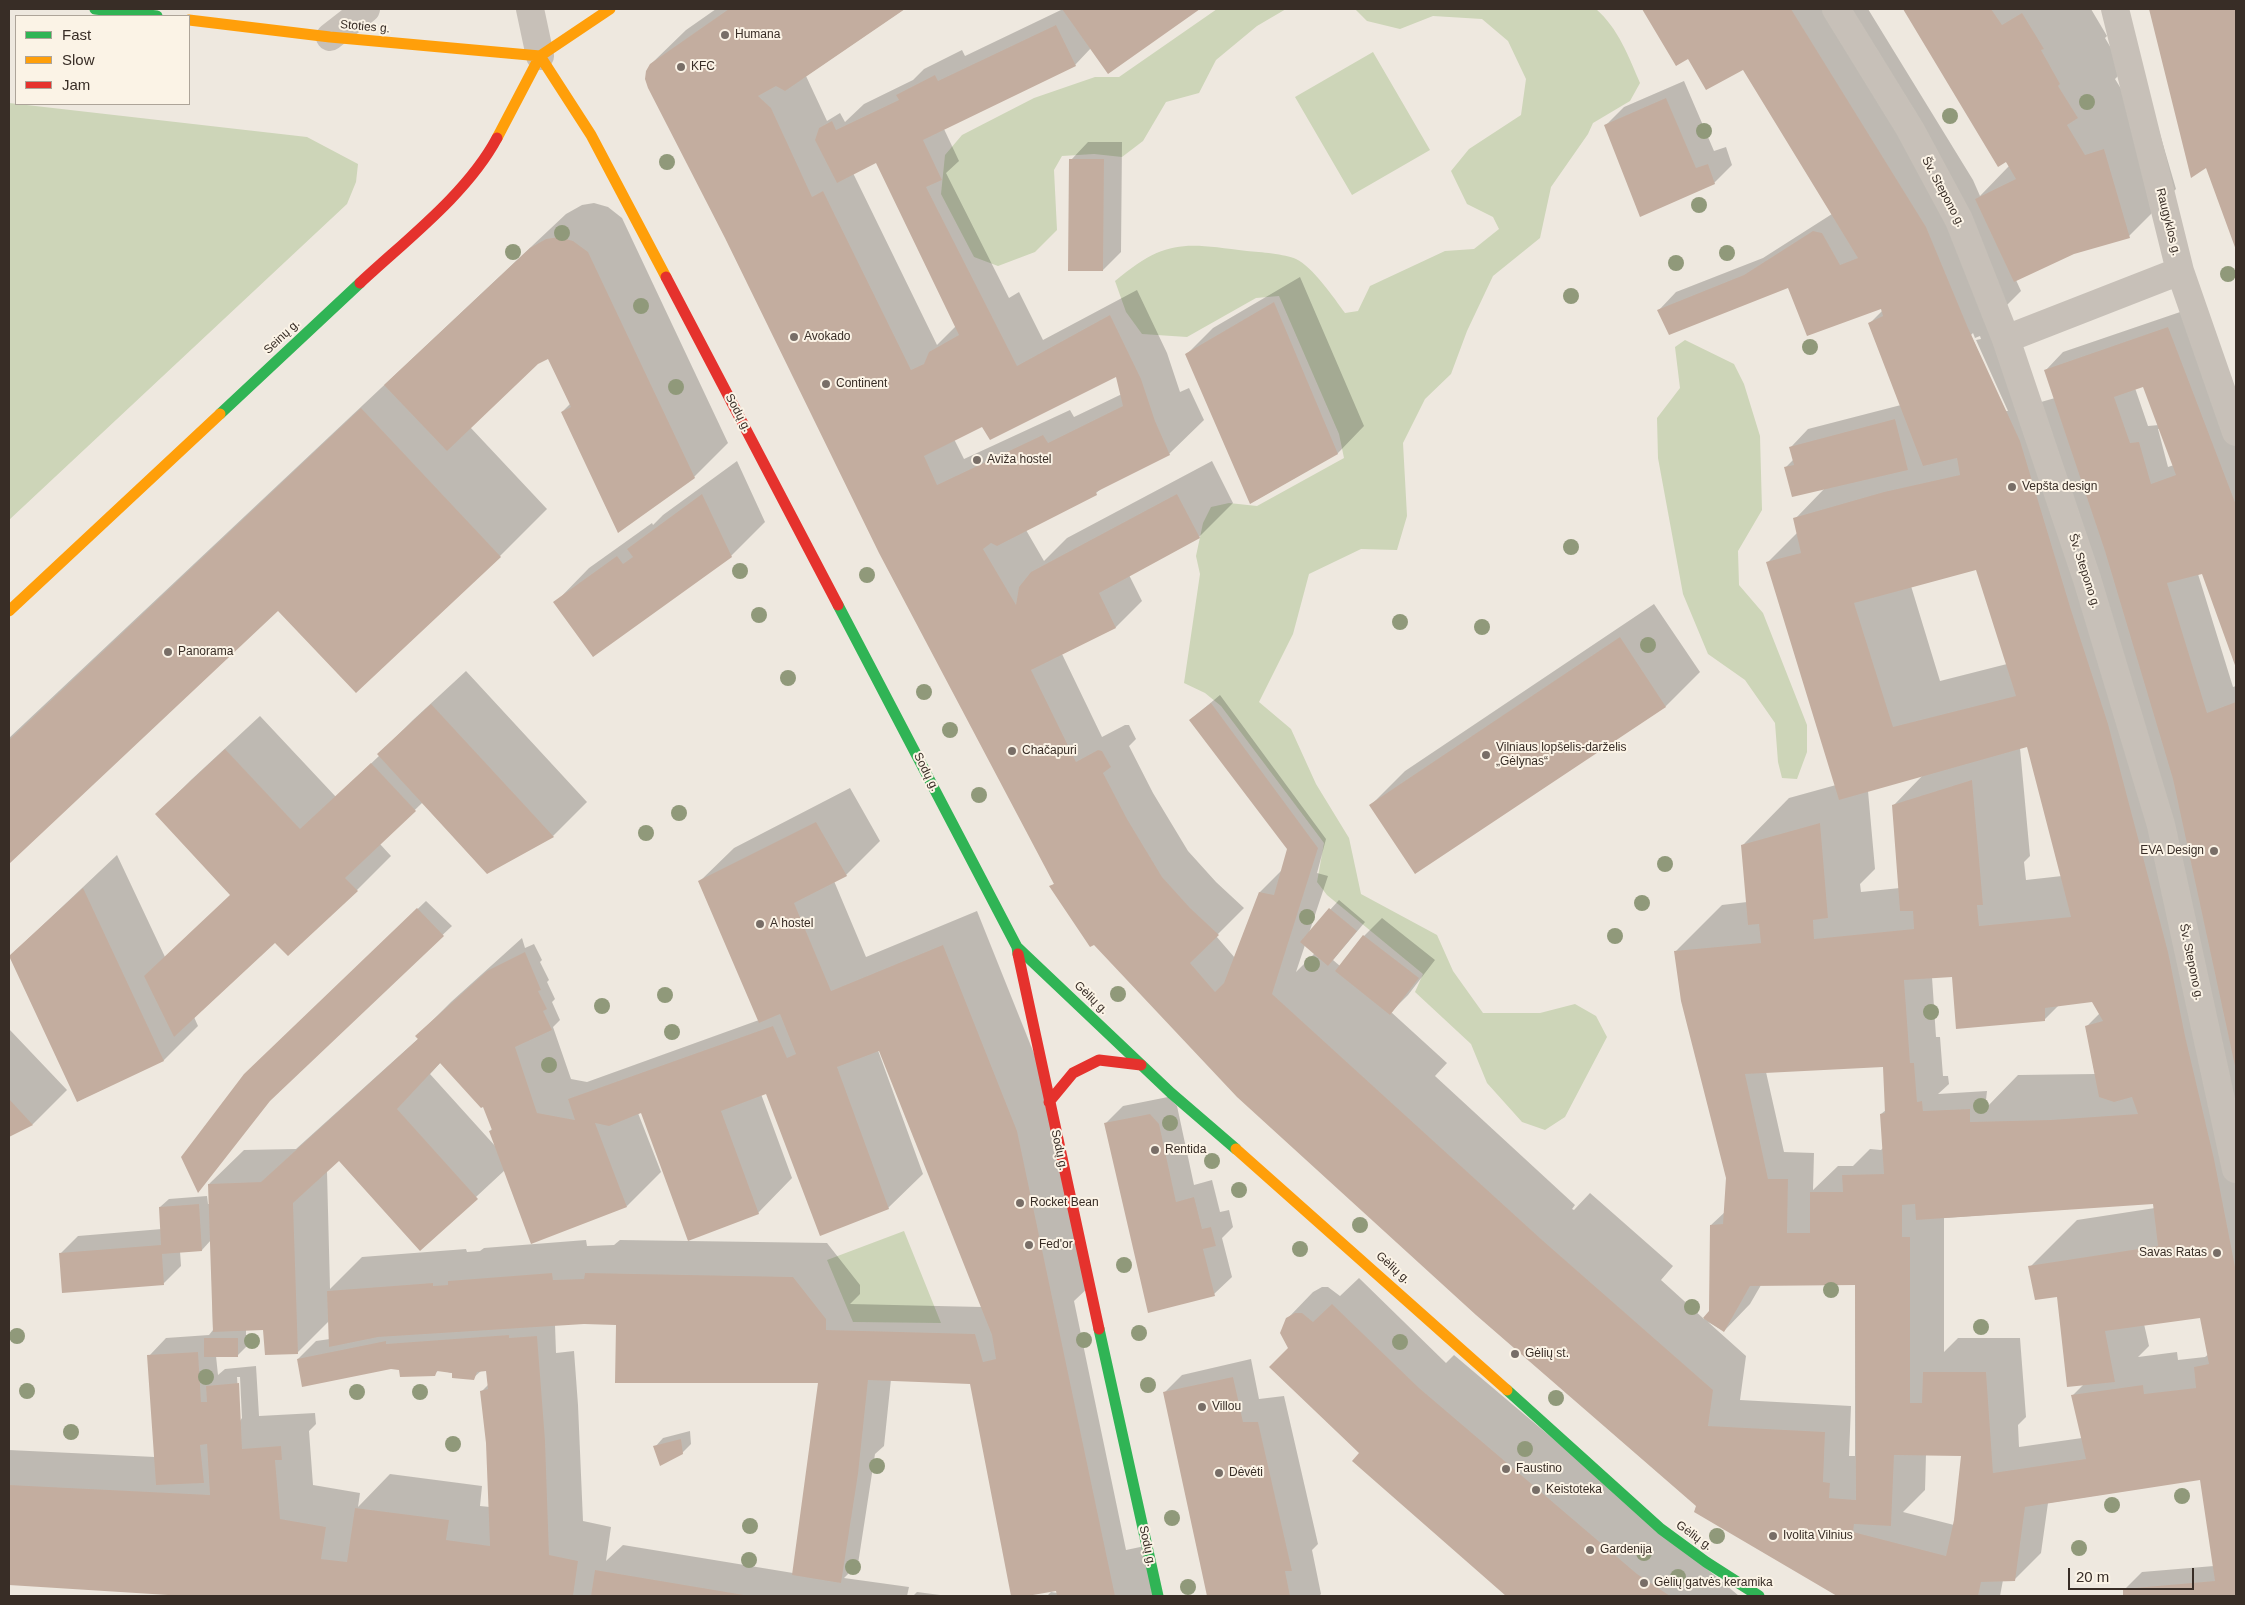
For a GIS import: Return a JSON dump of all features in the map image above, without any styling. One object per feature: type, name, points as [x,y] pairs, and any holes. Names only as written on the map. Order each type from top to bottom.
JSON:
[{"type":"main road","points":[[95,9],[148,15]]},
{"type":"main road","points":[[540,56],[610,9]]},
{"type":"main road","name":"Stoties g.","points":[[190,20],[330,37],[540,56]]},
{"type":"main road","name":"Seinų g.","points":[[9,612],[447,201],[486,160],[540,56]]},
{"type":"main road","name":"Sodų g.","points":[[540,56],[591,136],[1017,947],[1049,1102],[1158,1596]]},
{"type":"main road","name":"Gėlių g.","points":[[1017,947],[1141,1065],[1308,1211],[1661,1529],[1706,1562],[1760,1596]]},
{"type":"main road","points":[[1049,1102],[1072,1073],[1099,1060],[1141,1065]]},
{"type":"street","points":[[330,37],[366,9]]},
{"type":"street","name":"Sodų g.","points":[[530,9],[540,56]]},
{"type":"street","name":"Šv. Stepono g.","points":[[1836,9],[1910,129],[1959,220],[2006,339],[2088,579],[2161,825],[2236,1169]]},
{"type":"street","name":"Raugyklos g.","points":[[2115,9],[2180,271],[2236,432]]},
{"type":"street","points":[[2006,339],[2180,271]]},
{"type":"green space","points":[[1217,9],[1286,9],[1257,26],[1216,60],[1199,93],[1166,102],[1143,141],[1122,157],[1094,154],[1062,156],[1054,170],[1057,230],[1035,252],[998,266],[974,257],[941,194],[945,155],[962,135],[1034,98],[1095,77],[1119,77]]},
{"type":"green space","points":[[1355,9],[1596,9],[1617,34],[1640,83],[1630,101],[1593,123],[1588,134],[1551,187],[1540,238],[1493,276],[1467,331],[1451,374],[1425,399],[1403,443],[1407,516],[1397,550],[1361,549],[1309,574],[1293,634],[1259,702],[1291,729],[1316,784],[1349,838],[1361,894],[1437,935],[1453,971],[1483,1013],[1540,1013],[1575,1004],[1596,1016],[1607,1037],[1565,1117],[1545,1130],[1522,1122],[1487,1083],[1471,1044],[1415,992],[1423,974],[1327,895],[1317,882],[1324,843],[1221,706],[1205,693],[1184,683],[1200,574],[1196,556],[1203,523],[1211,507],[1229,503],[1257,506],[1344,458],[1339,434],[1279,296],[1256,298],[1187,337],[1142,334],[1126,312],[1115,281],[1148,257],[1177,247],[1207,246],[1272,253],[1291,257],[1303,263],[1323,283],[1345,313],[1358,311],[1370,286],[1445,251],[1474,249],[1499,229],[1493,217],[1467,204],[1451,171],[1469,149],[1521,115],[1526,79],[1508,41],[1482,19],[1433,16],[1400,29],[1367,21]]},
{"type":"green space","points":[[1373,52],[1430,150],[1352,195],[1295,97]]},
{"type":"green space","points":[[9,103],[307,137],[358,164],[356,182],[347,204],[9,520]]},
{"type":"green space","points":[[1685,340],[1734,364],[1744,384],[1760,436],[1762,510],[1738,551],[1739,585],[1763,613],[1807,725],[1807,752],[1797,779],[1782,778],[1778,762],[1775,723],[1745,680],[1708,654],[1683,594],[1658,458],[1657,418],[1680,388],[1675,347]]},
{"type":"green space","points":[[904,1231],[941,1323],[853,1322],[827,1260]]},
{"type":"building","points":[[729,9],[905,9],[785,91],[776,86],[758,96],[771,108],[812,197],[823,191],[911,370],[924,364],[929,352],[959,335],[876,163],[837,183],[815,140],[819,128],[832,121],[836,130],[899,100],[896,95],[935,75],[938,81],[1056,25],[1076,66],[923,140],[942,180],[926,187],[1017,366],[1110,315],[1141,379],[1155,421],[1170,455],[1096,492],[1097,495],[997,546],[991,543],[983,549],[1016,605],[1019,587],[1031,572],[1177,494],[1200,538],[1099,593],[1116,628],[1031,670],[1076,762],[1098,750],[1102,751],[1111,767],[1103,773],[1127,819],[1162,877],[1190,908],[1219,935],[1190,963],[1215,992],[1224,983],[1259,892],[1274,895],[1287,849],[1189,720],[1211,703],[1318,848],[1272,994],[1542,1240],[1713,1390],[1708,1426],[1825,1432],[1823,1482],[1830,1483],[1829,1498],[1856,1500],[1855,1285],[1750,1286],[1724,1332],[1703,1318],[1709,1311],[1710,1225],[1723,1224],[1726,1178],[1681,1001],[1674,951],[1761,943],[1759,924],[1748,925],[1741,845],[1820,823],[1828,918],[1813,920],[1814,939],[1914,929],[1913,911],[1900,911],[1892,805],[1972,780],[1983,905],[1977,905],[1979,926],[2071,917],[2027,747],[1839,800],[1766,562],[1801,553],[1793,518],[1884,492],[1960,475],[1957,458],[1923,466],[1868,323],[1883,316],[1881,309],[1807,336],[1788,288],[1669,335],[1657,310],[1744,275],[1813,231],[1822,233],[1840,265],[1858,258],[1743,70],[1706,90],[1688,59],[1676,66],[1642,9],[1791,9],[1926,227],[1968,328],[2020,441],[2108,724],[2168,952],[2185,1036],[2214,1159],[2236,1272],[2236,1596],[2123,1596],[2123,1589],[2215,1581],[2200,1480],[2025,1507],[2015,1581],[1981,1582],[1978,1596],[1837,1596],[1694,1512],[1696,1506],[1476,1315],[1237,1097],[1094,945],[1090,947],[1049,886],[1054,884],[879,553],[725,238],[648,88],[645,79],[646,71],[650,64]],"holes":[[[1116,377],[1123,406],[1048,443],[1043,435],[937,485],[924,456],[982,427],[990,440]],[[1976,570],[2016,696],[1893,727],[1854,603]],[[1952,977],[1956,1029],[2045,1021],[2045,1008],[2092,1002],[2103,1021],[2085,1026],[2099,1097],[2114,1102],[2132,1097],[2138,1114],[2050,1120],[1970,1122],[1970,1109],[1923,1111],[1922,1101],[1917,1102],[1914,1063],[1910,1063],[1904,980]],[[1883,1067],[1885,1113],[1880,1114],[1884,1174],[1842,1175],[1843,1192],[1810,1192],[1810,1233],[1787,1233],[1788,1179],[1768,1179],[1745,1074]],[[1915,1204],[1916,1220],[2153,1204],[2158,1246],[2028,1266],[2035,1300],[2057,1297],[2067,1387],[2115,1382],[2105,1331],[2200,1318],[2209,1364],[2194,1367],[2196,1388],[2144,1394],[2143,1385],[2071,1395],[2086,1459],[1993,1473],[1986,1372],[1923,1372],[1922,1403],[1910,1403],[1910,1237],[1902,1237],[1902,1205]],[[1894,1455],[1961,1456],[1954,1520],[1946,1556],[1853,1532],[1854,1524],[1891,1526]]]},
{"type":"building","points":[[1062,9],[1200,9],[1108,74]]},
{"type":"building","points":[[1903,9],[1991,9],[2002,25],[2022,13],[2044,49],[2041,50],[2060,84],[2058,86],[2078,118],[2067,125],[2085,155],[2104,149],[2130,238],[2074,254],[2014,282],[1975,199],[2016,179],[2006,162],[1998,167]]},
{"type":"building","points":[[2149,9],[2236,9],[2236,250],[2206,168],[2191,178]]},
{"type":"building","points":[[1666,98],[1696,168],[1708,164],[1715,184],[1640,217],[1604,125]]},
{"type":"building","points":[[1069,159],[1104,159],[1103,271],[1068,271]]},
{"type":"building","points":[[559,237],[573,241],[588,252],[695,478],[618,533],[561,412],[571,407],[548,359],[538,364],[447,451],[384,385],[530,248],[546,239]]},
{"type":"building","points":[[1274,302],[1338,454],[1250,504],[1185,354]]},
{"type":"building","points":[[2168,327],[2236,505],[2236,668],[2202,574],[2167,583],[2207,713],[2236,702],[2235,1066],[2173,779],[2105,551],[2044,370]],"holes":[[[2143,387],[2176,475],[2151,484],[2139,442],[2130,443],[2114,397]]]},
{"type":"building","name":"Panorama","points":[[361,408],[501,557],[356,693],[278,611],[9,864],[9,740]]},
{"type":"building","points":[[1895,419],[1908,470],[1792,497],[1784,467],[1794,465],[1789,447]]},
{"type":"building","points":[[702,494],[732,557],[593,657],[553,602],[617,556],[623,564],[633,557],[627,549]]},
{"type":"building","points":[[1620,637],[1666,707],[1415,874],[1369,805]]},
{"type":"building","points":[[431,704],[554,837],[487,874],[377,754]]},
{"type":"building","points":[[225,749],[300,829],[371,763],[416,811],[345,878],[358,891],[288,956],[275,943],[174,1037],[144,976],[230,895],[155,814]]},
{"type":"building","points":[[816,822],[847,876],[794,903],[831,991],[943,945],[1017,1131],[1115,1596],[1057,1596],[1056,1591],[1027,1596],[1011,1596],[970,1384],[868,1380],[858,1474],[841,1583],[792,1575],[818,1383],[615,1383],[616,1325],[584,1324],[378,1337],[329,1347],[327,1291],[433,1283],[433,1286],[448,1285],[448,1281],[552,1273],[553,1280],[584,1279],[585,1273],[793,1277],[826,1319],[826,1330],[975,1334],[983,1362],[996,1359],[992,1335],[879,1051],[837,1067],[889,1209],[820,1236],[766,1094],[721,1111],[759,1214],[688,1241],[641,1113],[609,1126],[595,1123],[627,1207],[531,1244],[489,1131],[492,1130],[483,1107],[481,1108],[440,1063],[397,1109],[478,1199],[420,1251],[339,1161],[293,1203],[298,1354],[265,1355],[263,1330],[213,1332],[208,1184],[261,1182],[418,1039],[415,1036],[487,971],[525,952],[541,990],[538,991],[547,1009],[543,1011],[552,1030],[515,1047],[537,1113],[575,1120],[568,1099],[773,1026],[787,1058],[796,1054],[780,1014],[759,1023],[698,881]]},
{"type":"building","points":[[83,888],[164,1061],[77,1102],[9,956]]},
{"type":"building","points":[[417,908],[444,936],[270,1101],[198,1193],[181,1157],[244,1074]]},
{"type":"building","points":[[1329,908],[1357,931],[1328,966],[1300,942]]},
{"type":"building","points":[[1363,935],[1419,978],[1390,1015],[1335,971]]},
{"type":"building","points":[[9,1099],[33,1125],[9,1137]]},
{"type":"building","points":[[1150,1114],[1159,1124],[1176,1202],[1194,1197],[1202,1229],[1211,1227],[1216,1246],[1203,1249],[1215,1296],[1148,1313],[1104,1123]]},
{"type":"building","points":[[199,1204],[202,1251],[162,1254],[164,1285],[62,1293],[59,1253],[161,1245],[159,1207]]},
{"type":"building","points":[[1332,1304],[1419,1388],[1637,1574],[1670,1596],[1506,1596],[1352,1461],[1359,1453],[1269,1367],[1288,1348],[1280,1333],[1286,1318],[1295,1313],[1302,1313],[1313,1322]]},
{"type":"building","points":[[509,1335],[509,1338],[537,1336],[545,1440],[549,1555],[578,1561],[573,1596],[184,1596],[9,1585],[9,1485],[210,1495],[207,1444],[200,1445],[204,1483],[156,1485],[147,1355],[198,1352],[201,1402],[207,1402],[206,1386],[239,1383],[242,1449],[281,1446],[282,1460],[275,1460],[280,1519],[326,1527],[321,1559],[347,1562],[355,1508],[449,1520],[446,1540],[490,1546],[486,1443],[480,1391],[488,1389],[486,1371],[477,1372],[474,1380],[452,1378],[452,1373],[437,1371],[435,1376],[400,1377],[399,1370],[391,1369],[302,1387],[297,1359],[386,1341],[386,1344]]},
{"type":"building","points":[[204,1338],[238,1338],[238,1357],[204,1357]]},
{"type":"building","points":[[1233,1377],[1243,1422],[1258,1422],[1292,1571],[1285,1571],[1290,1596],[1207,1596],[1163,1392]]},
{"type":"building","points":[[681,1439],[683,1454],[660,1466],[653,1446]]},
{"type":"building","points":[[595,1570],[744,1595],[744,1596],[591,1596]]},
{"type":"traffic: fast","points":[[95,9],[148,15]]},
{"type":"traffic: fast","points":[[220,414],[360,283]]},
{"type":"traffic: fast","points":[[838,605],[1017,947],[1018,954]]},
{"type":"traffic: fast","points":[[1017,947],[1171,1093],[1236,1149]]},
{"type":"traffic: fast","points":[[1099,1329],[1158,1596]]},
{"type":"traffic: fast","points":[[1507,1390],[1661,1529],[1706,1562],[1759,1596]]},
{"type":"traffic: slow","points":[[497,138],[540,56],[610,9]]},
{"type":"traffic: slow","points":[[190,20],[330,37],[540,56]]},
{"type":"traffic: slow","points":[[540,56],[591,135],[666,277]]},
{"type":"traffic: slow","points":[[9,611],[220,414]]},
{"type":"traffic: slow","points":[[1236,1149],[1507,1390]]},
{"type":"traffic: jam","points":[[360,283],[453,197],[484,159],[497,138]]},
{"type":"traffic: jam","points":[[666,277],[838,605]]},
{"type":"traffic: jam","points":[[1018,954],[1099,1329]]},
{"type":"traffic: jam","points":[[1049,1102],[1073,1073],[1099,1060],[1141,1065]]},
{"type":"place","name":"Humana","points":[[725,35]]},
{"type":"place","name":"KFC","points":[[681,67]]},
{"type":"place","name":"Avokado","points":[[794,337]]},
{"type":"place","name":"Continent","points":[[826,384]]},
{"type":"place","name":"Aviža hostel","points":[[977,460]]},
{"type":"place","name":"Vepšta design","points":[[2012,487]]},
{"type":"place","name":"Panorama","points":[[168,652]]},
{"type":"place","name":"Chačapuri","points":[[1012,751]]},
{"type":"place","name":"Vilniaus lopšelis-darželis „Gėlynas“","points":[[1486,755]]},
{"type":"place","name":"EVA Design","points":[[2214,851]]},
{"type":"place","name":"A hostel","points":[[760,924]]},
{"type":"place","name":"Rentida","points":[[1155,1150]]},
{"type":"place","name":"Rocket Bean","points":[[1020,1203]]},
{"type":"place","name":"Fed'or","points":[[1029,1245]]},
{"type":"place","name":"Savas Ratas","points":[[2217,1253]]},
{"type":"place","name":"Gėlių st.","points":[[1515,1354]]},
{"type":"place","name":"Villou","points":[[1202,1407]]},
{"type":"place","name":"Faustino","points":[[1506,1469]]},
{"type":"place","name":"Dėvėti","points":[[1219,1473]]},
{"type":"place","name":"Keistoteka","points":[[1536,1490]]},
{"type":"place","name":"Ivolita Vilnius","points":[[1773,1536]]},
{"type":"place","name":"Gardenija","points":[[1590,1550]]},
{"type":"place","name":"Gėlių gatvės keramika","points":[[1644,1583]]}]
